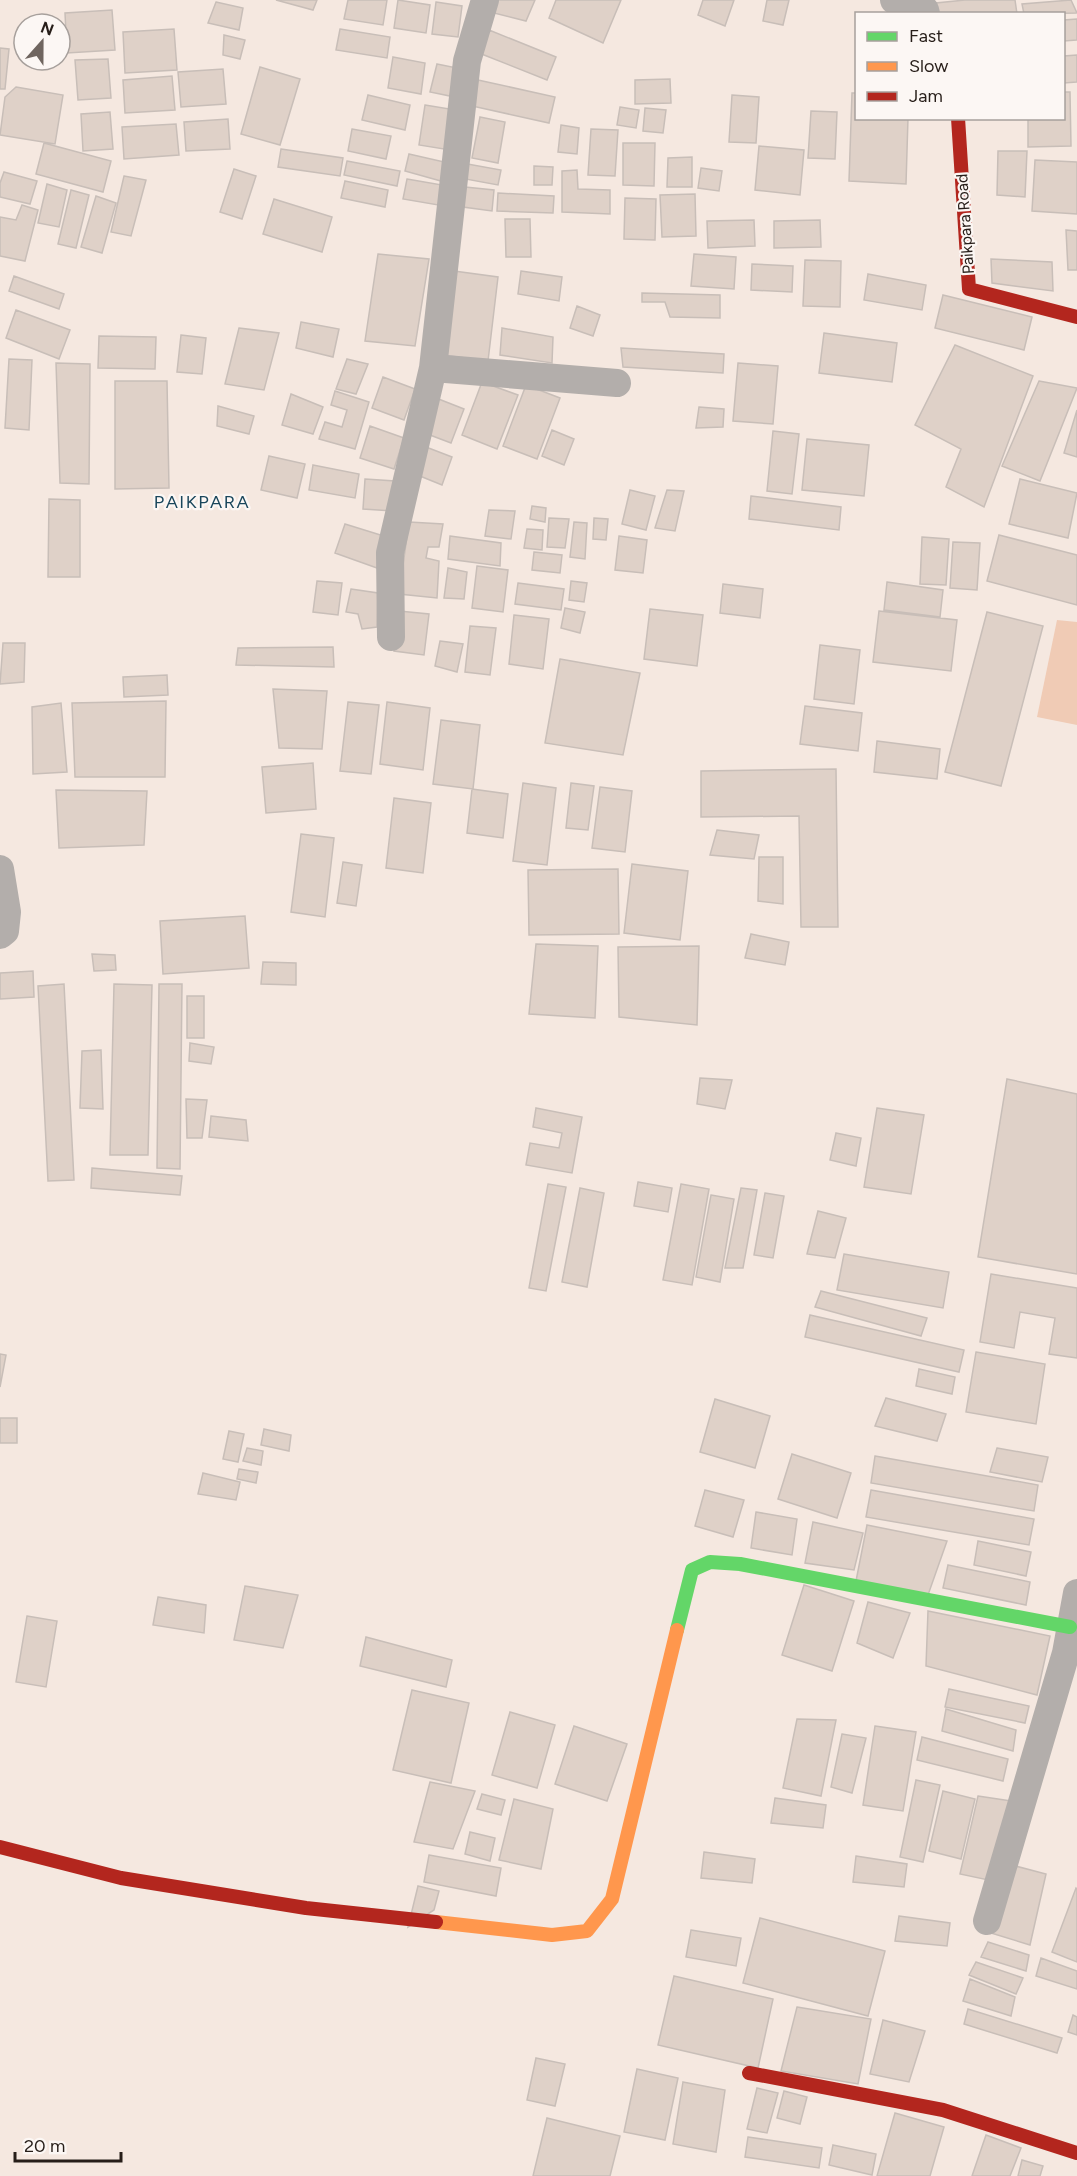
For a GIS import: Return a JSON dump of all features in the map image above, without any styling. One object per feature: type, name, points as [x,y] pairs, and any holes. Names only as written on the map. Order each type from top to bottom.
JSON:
[{"type":"street","points":[[391,637],[390,553],[434,368],[467,61],[485,0]]},
{"type":"street","points":[[894,0],[926,12]]},
{"type":"street","name":"Paikpara Road","points":[[957,120],[969,289],[1077,317]]},
{"type":"street","points":[[434,368],[617,383]]},
{"type":"street","points":[[0,869],[7,912],[5,931],[0,935]]},
{"type":"street","points":[[0,1847],[121,1878],[306,1908],[552,1935],[588,1931],[612,1899],[692,1570],[710,1562],[740,1564],[1071,1646]]},
{"type":"street","points":[[987,1921],[1071,1646],[1077,1593]]},
{"type":"street","points":[[749,2073],[943,2110],[1077,2153]]},
{"type":"shaded area","points":[[1057,620],[1077,622],[1077,725],[1037,717]]},
{"type":"building","points":[[276,0],[317,0],[313,10]]},
{"type":"building","points":[[348,0],[387,0],[383,25],[344,19]]},
{"type":"building","points":[[398,0],[430,5],[426,33],[394,28]]},
{"type":"building","points":[[494,0],[535,0],[526,21],[490,12]]},
{"type":"building","points":[[556,0],[621,0],[603,43],[549,18]]},
{"type":"building","points":[[703,0],[734,0],[725,26],[698,15]]},
{"type":"building","points":[[767,0],[789,0],[783,25],[763,21]]},
{"type":"building","points":[[965,0],[1015,0],[1017,12],[937,12],[936,3]]},
{"type":"building","points":[[1071,0],[1077,13],[1024,12],[1022,4]]},
{"type":"building","points":[[216,2],[243,8],[239,30],[208,23]]},
{"type":"building","points":[[436,2],[462,6],[458,37],[432,34]]},
{"type":"building","points":[[112,10],[115,50],[72,53],[72,13]]},
{"type":"building","points":[[1077,19],[1077,40],[1065,41],[1065,20]]},
{"type":"building","points":[[174,29],[177,70],[125,73],[123,32]]},
{"type":"building","points":[[340,29],[390,37],[387,58],[336,50]]},
{"type":"building","points":[[489,30],[556,57],[547,80],[479,53]]},
{"type":"building","points":[[224,35],[245,40],[240,59],[223,55]]},
{"type":"building","points":[[0,48],[9,49],[5,89],[0,89]]},
{"type":"building","points":[[1077,55],[1077,82],[1065,83],[1065,56]]},
{"type":"building","points":[[393,57],[425,63],[421,94],[388,88]]},
{"type":"building","points":[[108,59],[111,98],[78,100],[75,60]]},
{"type":"building","points":[[437,64],[457,68],[450,96],[430,92]]},
{"type":"building","points":[[260,67],[300,79],[280,145],[241,134]]},
{"type":"building","points":[[223,69],[226,104],[181,107],[178,72]]},
{"type":"building","points":[[172,76],[175,110],[125,113],[123,80]]},
{"type":"building","points":[[670,79],[671,103],[635,104],[635,80]]},
{"type":"building","points":[[478,80],[555,97],[549,123],[472,106]]},
{"type":"building","points":[[16,87],[63,95],[55,144],[0,135],[5,97]]},
{"type":"building","points":[[1065,92],[1070,92],[1071,146],[1028,147],[1028,120],[1065,120]]},
{"type":"building","points":[[852,93],[855,93],[855,120],[908,120],[906,184],[849,181]]},
{"type":"building","points":[[368,95],[410,105],[405,130],[362,120]]},
{"type":"building","points":[[732,95],[759,97],[756,143],[729,142]]},
{"type":"building","points":[[425,105],[456,110],[450,150],[419,145]]},
{"type":"building","points":[[620,107],[639,110],[636,128],[617,125]]},
{"type":"building","points":[[645,108],[666,110],[663,133],[643,131]]},
{"type":"building","points":[[811,111],[837,112],[835,159],[808,158]]},
{"type":"building","points":[[110,112],[113,149],[83,151],[81,114]]},
{"type":"building","points":[[480,117],[505,122],[498,163],[472,158]]},
{"type":"building","points":[[228,119],[230,149],[186,151],[184,122]]},
{"type":"building","points":[[176,124],[179,155],[124,159],[122,127]]},
{"type":"building","points":[[561,125],[579,128],[577,154],[558,152]]},
{"type":"building","points":[[352,129],[391,136],[386,159],[348,151]]},
{"type":"building","points":[[591,129],[618,130],[615,176],[588,175]]},
{"type":"building","points":[[44,143],[111,161],[103,192],[36,174]]},
{"type":"building","points":[[623,143],[655,143],[654,186],[623,185]]},
{"type":"building","points":[[759,146],[804,150],[800,195],[755,190]]},
{"type":"building","points":[[281,149],[343,158],[340,176],[278,167]]},
{"type":"building","points":[[998,151],[1027,151],[1025,197],[997,195]]},
{"type":"building","points":[[409,154],[453,164],[448,183],[405,171]]},
{"type":"building","points":[[692,157],[692,187],[667,187],[668,158]]},
{"type":"building","points":[[1035,160],[1077,162],[1077,214],[1032,211]]},
{"type":"building","points":[[347,161],[400,171],[397,186],[344,175]]},
{"type":"building","points":[[462,163],[501,170],[498,185],[460,178]]},
{"type":"building","points":[[534,166],[553,167],[552,185],[534,185]]},
{"type":"building","points":[[701,168],[722,171],[719,191],[698,188]]},
{"type":"building","points":[[234,169],[256,176],[242,219],[220,212]]},
{"type":"building","points":[[577,170],[578,189],[610,190],[610,214],[562,212],[562,171]]},
{"type":"building","points":[[4,172],[37,181],[30,204],[0,197],[0,183]]},
{"type":"building","points":[[124,176],[146,180],[131,236],[111,232]]},
{"type":"building","points":[[407,179],[448,186],[444,206],[403,199]]},
{"type":"building","points":[[345,181],[388,190],[385,207],[341,198]]},
{"type":"building","points":[[47,184],[67,190],[59,227],[38,223]]},
{"type":"building","points":[[465,187],[494,190],[492,211],[463,207]]},
{"type":"building","points":[[71,190],[89,195],[76,248],[58,244]]},
{"type":"building","points":[[498,193],[554,196],[553,213],[497,211]]},
{"type":"building","points":[[695,194],[696,236],[662,237],[660,195]]},
{"type":"building","points":[[96,196],[116,203],[102,253],[81,247]]},
{"type":"building","points":[[625,198],[656,199],[655,240],[624,239]]},
{"type":"building","points":[[274,199],[332,217],[322,252],[263,234]]},
{"type":"building","points":[[22,205],[38,210],[25,261],[0,256],[0,217],[16,220]]},
{"type":"building","points":[[505,219],[530,219],[531,257],[506,257]]},
{"type":"building","points":[[754,220],[755,246],[708,248],[707,221]]},
{"type":"building","points":[[820,220],[821,247],[774,248],[774,221]]},
{"type":"building","points":[[1066,230],[1077,231],[1077,270],[1068,270]]},
{"type":"building","points":[[378,254],[429,259],[415,346],[365,341]]},
{"type":"building","points":[[694,254],[736,257],[734,289],[691,286]]},
{"type":"building","points":[[991,259],[1052,262],[1053,291],[992,283]]},
{"type":"building","points":[[805,260],[841,261],[840,307],[803,306]]},
{"type":"building","points":[[752,264],[793,266],[792,292],[751,290]]},
{"type":"building","points":[[454,271],[498,277],[488,361],[443,355]]},
{"type":"building","points":[[521,271],[562,277],[559,301],[518,294]]},
{"type":"building","points":[[868,274],[926,285],[922,310],[864,300]]},
{"type":"building","points":[[14,276],[64,294],[59,309],[9,291]]},
{"type":"building","points":[[642,293],[720,295],[720,318],[670,317],[665,302],[642,302]]},
{"type":"building","points":[[943,295],[1032,317],[1024,350],[935,328]]},
{"type":"building","points":[[577,306],[600,315],[593,336],[570,328]]},
{"type":"building","points":[[16,310],[70,330],[59,359],[6,338]]},
{"type":"building","points":[[301,322],[339,329],[333,357],[296,348]]},
{"type":"building","points":[[239,328],[279,333],[264,390],[225,384]]},
{"type":"building","points":[[502,328],[553,337],[552,363],[500,355]]},
{"type":"building","points":[[824,333],[897,343],[892,382],[819,373]]},
{"type":"building","points":[[181,335],[206,338],[202,374],[177,372]]},
{"type":"building","points":[[99,336],[156,337],[155,369],[98,368]]},
{"type":"building","points":[[955,345],[1033,376],[984,507],[946,487],[961,449],[915,425]]},
{"type":"building","points":[[621,348],[724,354],[723,373],[623,367]]},
{"type":"building","points":[[9,359],[32,360],[29,430],[5,428]]},
{"type":"building","points":[[347,359],[368,364],[356,394],[336,389]]},
{"type":"building","points":[[56,363],[90,364],[89,484],[60,483]]},
{"type":"building","points":[[738,363],[778,366],[773,424],[733,421]]},
{"type":"building","points":[[383,377],[415,389],[404,420],[372,408]]},
{"type":"building","points":[[115,381],[167,381],[169,488],[115,489]]},
{"type":"building","points":[[1039,381],[1077,388],[1040,481],[1002,466]]},
{"type":"building","points":[[482,382],[518,395],[497,449],[462,435]]},
{"type":"building","points":[[526,385],[560,398],[537,459],[503,446]]},
{"type":"building","points":[[335,391],[369,402],[355,449],[319,439],[325,422],[342,427],[347,410],[331,405]]},
{"type":"building","points":[[291,394],[323,407],[313,434],[282,425]]},
{"type":"building","points":[[436,398],[464,409],[451,443],[422,432]]},
{"type":"building","points":[[218,406],[254,416],[249,434],[217,426]]},
{"type":"building","points":[[699,407],[724,409],[723,427],[696,428]]},
{"type":"building","points":[[1077,410],[1077,457],[1064,453]]},
{"type":"building","points":[[370,426],[404,438],[394,469],[360,458]]},
{"type":"building","points":[[552,430],[574,439],[564,465],[542,456]]},
{"type":"building","points":[[773,431],[799,434],[792,494],[767,491]]},
{"type":"building","points":[[807,439],[869,445],[864,496],[802,490]]},
{"type":"building","points":[[426,447],[452,457],[442,485],[415,474]]},
{"type":"building","points":[[269,456],[305,464],[297,498],[261,490]]},
{"type":"building","points":[[313,465],[359,474],[355,498],[309,490]]},
{"type":"building","points":[[365,479],[395,481],[393,511],[363,509]]},
{"type":"building","points":[[1020,479],[1077,493],[1068,538],[1009,524]]},
{"type":"building","points":[[630,490],[655,496],[646,530],[622,524]]},
{"type":"building","points":[[667,490],[684,491],[675,531],[655,528]]},
{"type":"building","points":[[751,496],[841,507],[839,530],[749,519]]},
{"type":"building","points":[[49,499],[80,500],[80,577],[48,577]]},
{"type":"building","points":[[532,506],[546,508],[545,522],[530,519]]},
{"type":"building","points":[[489,510],[515,511],[511,539],[485,536]]},
{"type":"building","points":[[549,518],[569,519],[565,548],[547,547]]},
{"type":"building","points":[[594,518],[608,519],[606,540],[593,539]]},
{"type":"building","points":[[409,522],[443,524],[439,547],[428,547],[426,558],[439,561],[437,598],[399,594]]},
{"type":"building","points":[[574,522],[587,523],[585,559],[570,557]]},
{"type":"building","points":[[345,524],[387,537],[377,568],[335,553]]},
{"type":"building","points":[[527,529],[543,530],[542,550],[524,548]]},
{"type":"building","points":[[999,535],[1077,555],[1077,605],[987,581]]},
{"type":"building","points":[[450,536],[501,543],[500,566],[448,559]]},
{"type":"building","points":[[619,536],[647,540],[643,573],[615,570]]},
{"type":"building","points":[[922,537],[949,539],[946,585],[920,584]]},
{"type":"building","points":[[953,542],[980,543],[977,590],[950,588]]},
{"type":"building","points":[[534,552],[562,555],[560,573],[532,570]]},
{"type":"building","points":[[477,566],[508,570],[503,612],[472,608]]},
{"type":"building","points":[[448,568],[467,572],[464,599],[444,598]]},
{"type":"building","points":[[317,581],[342,583],[338,615],[313,612]]},
{"type":"building","points":[[571,581],[587,583],[584,602],[569,600]]},
{"type":"building","points":[[887,582],[943,590],[940,617],[884,610]]},
{"type":"building","points":[[518,583],[564,589],[561,610],[515,604]]},
{"type":"building","points":[[723,584],[763,589],[760,618],[720,613]]},
{"type":"building","points":[[351,589],[378,593],[377,627],[362,629],[358,614],[346,612]]},
{"type":"building","points":[[565,608],[585,612],[580,633],[561,628]]},
{"type":"building","points":[[650,609],[703,615],[697,666],[644,659]]},
{"type":"building","points":[[399,611],[429,614],[424,655],[394,651]]},
{"type":"building","points":[[879,611],[957,620],[951,671],[873,662]]},
{"type":"building","points":[[987,612],[1043,626],[1001,786],[945,772]]},
{"type":"building","points":[[514,615],[549,619],[543,669],[509,664]]},
{"type":"building","points":[[470,626],[496,628],[490,675],[465,672]]},
{"type":"building","points":[[440,641],[463,644],[457,672],[435,666]]},
{"type":"building","points":[[3,643],[25,643],[24,682],[0,684]]},
{"type":"building","points":[[820,645],[860,650],[854,704],[814,699]]},
{"type":"building","points":[[333,647],[334,667],[236,665],[238,648]]},
{"type":"building","points":[[560,659],[640,673],[623,755],[545,743]]},
{"type":"building","points":[[167,675],[168,695],[124,697],[123,677]]},
{"type":"building","points":[[273,689],[327,691],[322,749],[279,748]]},
{"type":"building","points":[[166,701],[165,777],[75,777],[72,703]]},
{"type":"building","points":[[348,702],[379,705],[371,774],[340,771]]},
{"type":"building","points":[[387,702],[430,708],[423,770],[380,764]]},
{"type":"building","points":[[61,703],[67,772],[33,774],[32,707]]},
{"type":"building","points":[[805,706],[862,713],[858,751],[800,744]]},
{"type":"building","points":[[441,720],[480,725],[473,789],[433,784]]},
{"type":"building","points":[[877,741],[940,749],[937,779],[874,772]]},
{"type":"building","points":[[313,763],[316,809],[266,813],[262,767]]},
{"type":"building","points":[[836,769],[838,927],[801,927],[799,816],[701,817],[701,771]]},
{"type":"building","points":[[523,783],[556,788],[547,865],[513,861]]},
{"type":"building","points":[[571,783],[594,786],[588,830],[566,828]]},
{"type":"building","points":[[600,787],[632,791],[625,852],[592,848]]},
{"type":"building","points":[[472,789],[508,794],[503,838],[467,833]]},
{"type":"building","points":[[56,790],[147,791],[144,845],[59,848]]},
{"type":"building","points":[[394,798],[431,803],[423,873],[386,868]]},
{"type":"building","points":[[717,830],[759,835],[754,859],[710,855]]},
{"type":"building","points":[[301,834],[334,838],[325,917],[291,912]]},
{"type":"building","points":[[759,857],[783,857],[783,904],[758,901]]},
{"type":"building","points":[[343,862],[362,865],[356,906],[337,903]]},
{"type":"building","points":[[632,864],[688,871],[680,940],[624,933]]},
{"type":"building","points":[[618,869],[619,934],[529,935],[528,870]]},
{"type":"building","points":[[245,916],[249,968],[163,974],[160,921]]},
{"type":"building","points":[[751,934],[789,942],[785,965],[745,958]]},
{"type":"building","points":[[536,944],[598,946],[595,1018],[529,1014]]},
{"type":"building","points":[[699,946],[697,1025],[619,1017],[618,947]]},
{"type":"building","points":[[92,954],[115,955],[116,970],[94,971]]},
{"type":"building","points":[[263,962],[296,963],[296,985],[261,984]]},
{"type":"building","points":[[33,971],[34,997],[0,999],[0,973]]},
{"type":"building","points":[[64,984],[74,1180],[48,1181],[38,986]]},
{"type":"building","points":[[114,984],[152,985],[148,1155],[110,1155]]},
{"type":"building","points":[[159,984],[182,984],[180,1169],[157,1168]]},
{"type":"building","points":[[187,996],[204,996],[204,1038],[187,1038]]},
{"type":"building","points":[[190,1043],[214,1047],[211,1064],[189,1061]]},
{"type":"building","points":[[101,1050],[103,1109],[80,1108],[82,1051]]},
{"type":"building","points":[[700,1078],[732,1080],[725,1109],[697,1104]]},
{"type":"building","points":[[1007,1079],[1077,1094],[1077,1274],[978,1257]]},
{"type":"building","points":[[186,1099],[207,1100],[202,1138],[187,1138]]},
{"type":"building","points":[[536,1108],[582,1117],[572,1173],[526,1165],[530,1143],[559,1148],[562,1133],[533,1127]]},
{"type":"building","points":[[877,1108],[924,1115],[911,1194],[864,1187]]},
{"type":"building","points":[[211,1116],[246,1120],[248,1141],[209,1137]]},
{"type":"building","points":[[836,1133],[861,1138],[856,1166],[830,1160]]},
{"type":"building","points":[[92,1168],[182,1176],[180,1195],[91,1188]]},
{"type":"building","points":[[638,1182],[672,1188],[668,1212],[634,1206]]},
{"type":"building","points":[[548,1184],[566,1187],[546,1291],[529,1288]]},
{"type":"building","points":[[681,1184],[709,1189],[692,1285],[663,1280]]},
{"type":"building","points":[[580,1188],[604,1193],[587,1287],[562,1282]]},
{"type":"building","points":[[741,1188],[757,1190],[743,1268],[725,1268]]},
{"type":"building","points":[[765,1193],[784,1196],[773,1258],[754,1255]]},
{"type":"building","points":[[711,1195],[734,1199],[720,1282],[696,1277]]},
{"type":"building","points":[[818,1211],[846,1218],[835,1258],[807,1254]]},
{"type":"building","points":[[844,1254],[949,1272],[943,1308],[837,1290]]},
{"type":"building","points":[[991,1274],[1077,1288],[1077,1358],[1049,1354],[1055,1318],[1020,1312],[1014,1348],[980,1342]]},
{"type":"building","points":[[821,1291],[927,1318],[921,1336],[815,1307]]},
{"type":"building","points":[[810,1315],[964,1350],[959,1372],[805,1337]]},
{"type":"building","points":[[976,1352],[1045,1364],[1036,1424],[966,1412]]},
{"type":"building","points":[[0,1354],[6,1355],[0,1387]]},
{"type":"building","points":[[919,1369],[955,1377],[952,1394],[916,1386]]},
{"type":"building","points":[[886,1398],[946,1414],[937,1441],[875,1426]]},
{"type":"building","points":[[715,1399],[770,1416],[755,1468],[700,1452]]},
{"type":"building","points":[[0,1418],[17,1418],[17,1443],[0,1443]]},
{"type":"building","points":[[264,1429],[291,1435],[289,1451],[261,1445]]},
{"type":"building","points":[[229,1431],[244,1434],[238,1462],[223,1459]]},
{"type":"building","points":[[247,1448],[263,1451],[261,1465],[243,1461]]},
{"type":"building","points":[[997,1448],[1048,1457],[1042,1482],[990,1472]]},
{"type":"building","points":[[792,1454],[851,1473],[837,1518],[778,1499]]},
{"type":"building","points":[[875,1456],[1038,1485],[1034,1511],[871,1483]]},
{"type":"building","points":[[239,1469],[258,1472],[256,1483],[237,1479]]},
{"type":"building","points":[[203,1473],[240,1482],[236,1500],[198,1494]]},
{"type":"building","points":[[705,1490],[744,1500],[733,1537],[695,1526]]},
{"type":"building","points":[[871,1490],[1034,1519],[1029,1545],[866,1517]]},
{"type":"building","points":[[756,1512],[797,1519],[792,1555],[751,1548]]},
{"type":"building","points":[[813,1522],[863,1533],[854,1570],[805,1563]]},
{"type":"building","points":[[867,1525],[947,1541],[928,1595],[856,1581]]},
{"type":"building","points":[[978,1541],[1031,1552],[1026,1576],[974,1565]]},
{"type":"building","points":[[948,1565],[1030,1582],[1026,1605],[943,1588]]},
{"type":"building","points":[[804,1585],[854,1601],[832,1671],[782,1655]]},
{"type":"building","points":[[245,1586],[298,1595],[283,1648],[234,1640]]},
{"type":"building","points":[[158,1597],[206,1605],[204,1633],[153,1625]]},
{"type":"building","points":[[868,1602],[910,1613],[893,1658],[857,1643]]},
{"type":"building","points":[[928,1611],[1050,1636],[1037,1695],[926,1666]]},
{"type":"building","points":[[27,1616],[57,1621],[46,1687],[16,1682]]},
{"type":"building","points":[[366,1637],[452,1660],[446,1687],[360,1666]]},
{"type":"building","points":[[949,1689],[1029,1706],[1025,1723],[945,1707]]},
{"type":"building","points":[[412,1690],[469,1703],[451,1783],[393,1770]]},
{"type":"building","points":[[946,1709],[1016,1730],[1013,1751],[942,1731]]},
{"type":"building","points":[[510,1712],[555,1725],[537,1788],[492,1775]]},
{"type":"building","points":[[797,1719],[836,1720],[821,1796],[783,1788]]},
{"type":"building","points":[[574,1726],[627,1744],[607,1801],[555,1784]]},
{"type":"building","points":[[875,1726],[916,1732],[903,1811],[863,1805]]},
{"type":"building","points":[[842,1734],[866,1738],[852,1793],[831,1787]]},
{"type":"building","points":[[922,1737],[1008,1759],[1003,1781],[917,1760]]},
{"type":"building","points":[[916,1780],[940,1785],[923,1862],[900,1857]]},
{"type":"building","points":[[430,1782],[475,1791],[453,1849],[414,1842]]},
{"type":"building","points":[[943,1791],[975,1799],[961,1859],[929,1851]]},
{"type":"building","points":[[482,1794],[505,1800],[501,1815],[477,1809]]},
{"type":"building","points":[[978,1796],[1018,1802],[993,1881],[960,1874]]},
{"type":"building","points":[[775,1798],[826,1805],[823,1828],[771,1823]]},
{"type":"building","points":[[514,1799],[553,1809],[541,1869],[499,1860]]},
{"type":"building","points":[[470,1832],[495,1838],[490,1861],[465,1854]]},
{"type":"building","points":[[704,1852],[755,1859],[752,1883],[701,1878]]},
{"type":"building","points":[[429,1855],[501,1868],[496,1896],[424,1882]]},
{"type":"building","points":[[856,1856],[907,1864],[904,1887],[853,1882]]},
{"type":"building","points":[[1008,1864],[1046,1874],[1030,1945],[991,1933]]},
{"type":"building","points":[[418,1886],[439,1891],[434,1910],[408,1927]]},
{"type":"building","points":[[1077,1889],[1077,1962],[1052,1952]]},
{"type":"building","points":[[899,1916],[950,1923],[947,1946],[895,1941]]},
{"type":"building","points":[[760,1918],[885,1951],[868,2016],[743,1983]]},
{"type":"building","points":[[691,1930],[741,1938],[736,1966],[686,1957]]},
{"type":"building","points":[[988,1942],[1029,1955],[1026,1971],[981,1957]]},
{"type":"building","points":[[1041,1958],[1077,1971],[1077,1989],[1036,1976]]},
{"type":"building","points":[[976,1962],[1023,1978],[1016,1994],[969,1975]]},
{"type":"building","points":[[674,1976],[773,1999],[758,2068],[658,2045]]},
{"type":"building","points":[[970,1979],[1015,1997],[1011,2016],[963,2001]]},
{"type":"building","points":[[797,2007],[871,2019],[858,2084],[781,2071]]},
{"type":"building","points":[[968,2009],[1062,2038],[1057,2053],[964,2024]]},
{"type":"building","points":[[1073,2015],[1077,2017],[1077,2035],[1068,2032]]},
{"type":"building","points":[[883,2020],[925,2031],[909,2082],[870,2074]]},
{"type":"building","points":[[536,2058],[565,2064],[555,2106],[527,2100]]},
{"type":"building","points":[[637,2069],[678,2078],[665,2140],[624,2132]]},
{"type":"building","points":[[683,2082],[725,2090],[716,2152],[673,2144]]},
{"type":"building","points":[[757,2088],[778,2093],[767,2133],[747,2129]]},
{"type":"building","points":[[784,2091],[807,2097],[800,2124],[777,2118]]},
{"type":"building","points":[[895,2113],[944,2127],[930,2176],[877,2176]]},
{"type":"building","points":[[547,2118],[620,2136],[610,2176],[533,2176]]},
{"type":"building","points":[[986,2135],[1021,2148],[1010,2176],[972,2176]]},
{"type":"building","points":[[748,2137],[822,2148],[819,2168],[745,2157]]},
{"type":"building","points":[[833,2145],[876,2154],[872,2175],[829,2165]]},
{"type":"building","points":[[1022,2160],[1043,2166],[1040,2176],[1018,2176]]},
{"type":"traffic: fast","points":[[677,1630],[692,1570],[710,1562],[740,1564],[1070,1627]]},
{"type":"traffic: slow","points":[[436,1922],[552,1935],[587,1931],[612,1899],[677,1630]]},
{"type":"traffic: jam","points":[[958,120],[969,289],[1077,317]]},
{"type":"traffic: jam","points":[[0,1847],[121,1878],[306,1908],[436,1922]]},
{"type":"traffic: jam","points":[[749,2073],[943,2110],[1077,2153]]},
{"type":"district","name":"PAIKPARA","points":[[202,502]]}]
